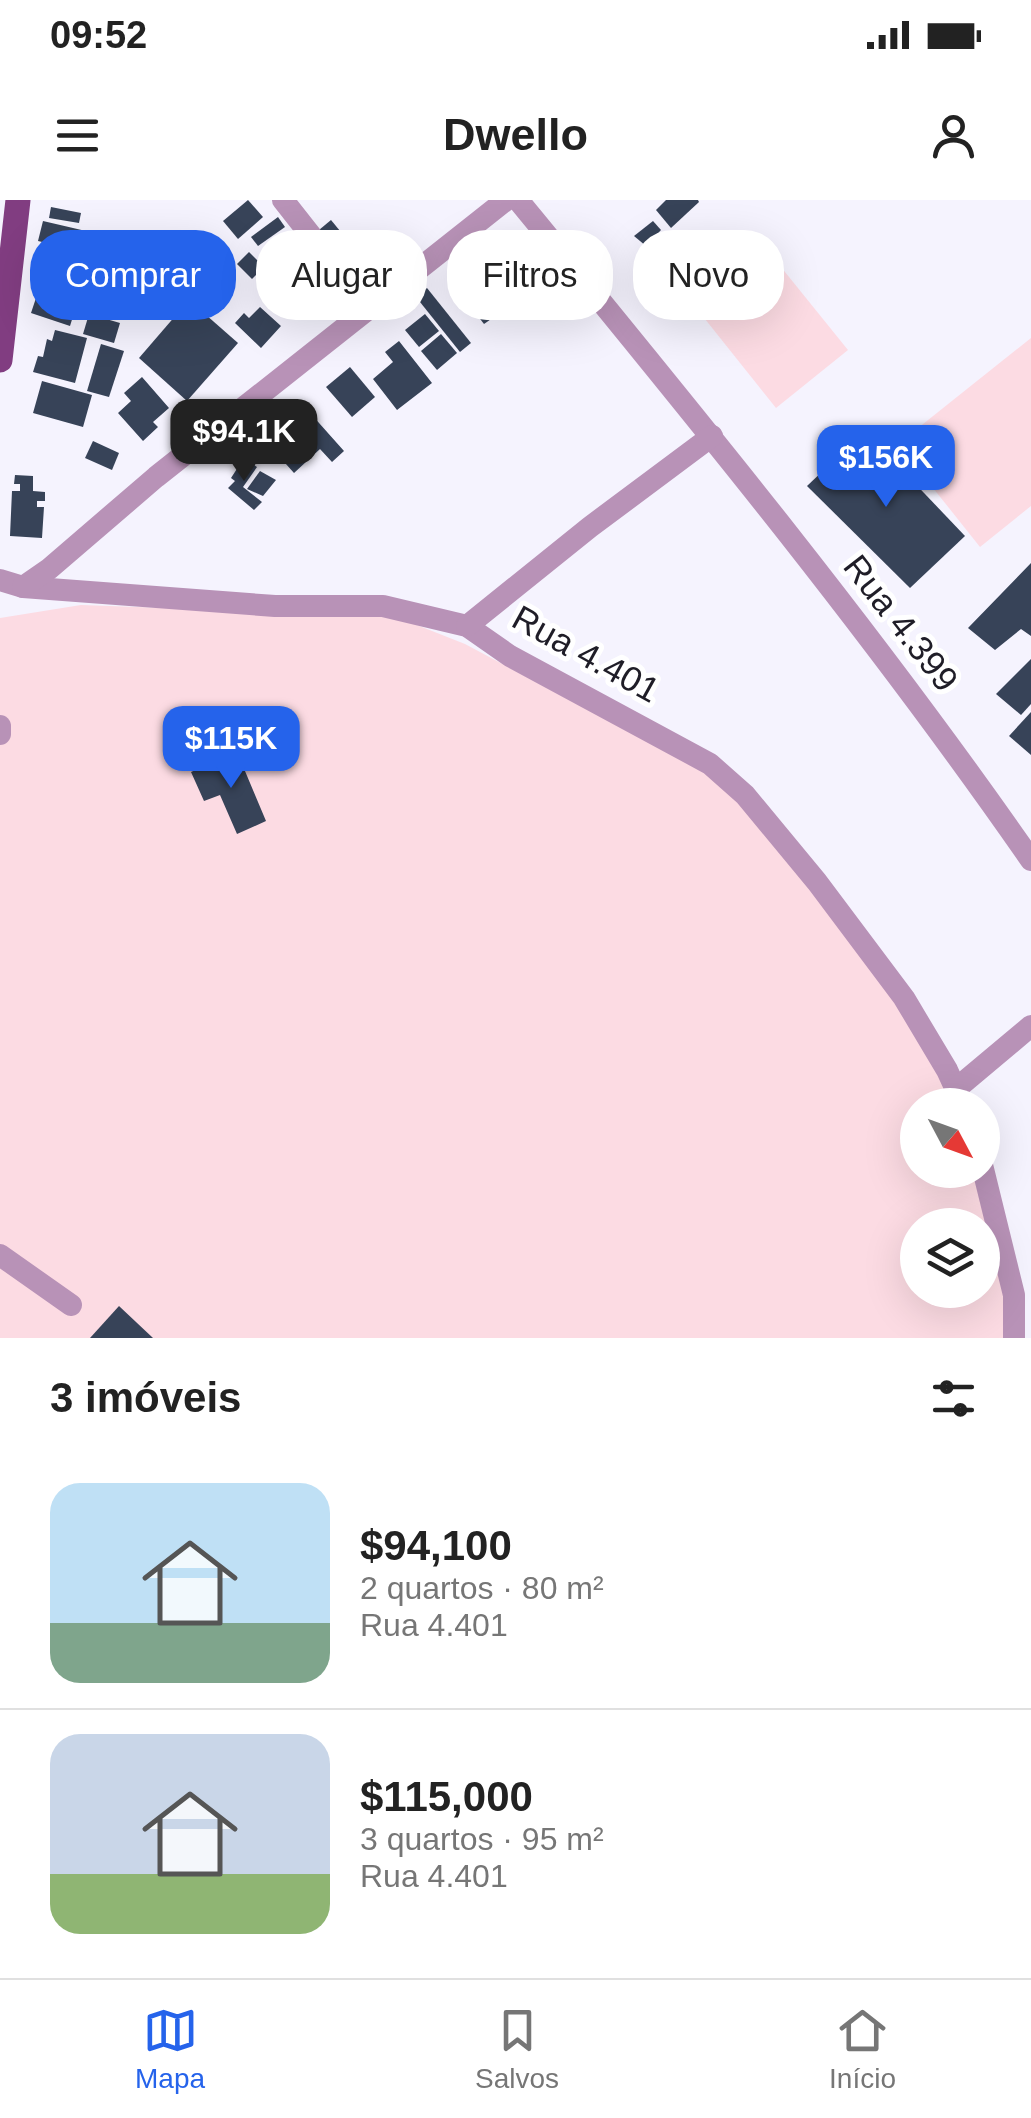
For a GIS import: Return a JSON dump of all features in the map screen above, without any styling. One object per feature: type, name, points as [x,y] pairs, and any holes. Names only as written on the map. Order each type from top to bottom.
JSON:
[{"type":"main road","points":[[0,360],[6,250],[18,200]]},
{"type":"street","points":[[283,200],[307,230]]},
{"type":"street","points":[[427,262],[506,200]]},
{"type":"street","name":"Rua 4.399","points":[[518,200],[712,436],[950,743],[1031,860]]},
{"type":"street","points":[[7,587],[49,569],[156,477],[353,320]]},
{"type":"street","points":[[468,626],[590,527],[712,436]]},
{"type":"street","name":"Rua 4.401","points":[[7,587],[275,606],[383,606],[468,626],[510,656],[710,764],[745,796],[818,882],[904,998],[955,1088]]},
{"type":"street","points":[[0,726],[0,734]]},
{"type":"street","points":[[968,1088],[1031,1026]]},
{"type":"street","points":[[989,1188],[1022,1299],[1014,1338]]},
{"type":"street","points":[[0,1255],[71,1305]]},
{"type":"shaded area","points":[[784,271],[848,350],[776,408],[706,320],[784,320]]},
{"type":"shaded area","points":[[1031,338],[1031,506],[980,547],[898,444]]},
{"type":"shaded area","points":[[81,605],[394,616],[465,644],[562,696],[710,764],[840,911],[949,1088],[900,1088],[900,1188],[986,1188],[992,1208],[900,1208],[900,1308],[1000,1308],[1000,1231],[1009,1338],[0,1338],[0,618]]},
{"type":"building","points":[[248,200],[263,217],[238,239],[236,230],[230,230],[223,221]]},
{"type":"building","points":[[666,200],[699,202],[671,228],[656,210]]},
{"type":"building","points":[[51,207],[81,213],[79,223],[49,218]]},
{"type":"building","points":[[278,217],[285,227],[281,230],[260,230]]},
{"type":"building","points":[[331,220],[339,230],[319,230]]},
{"type":"building","points":[[43,221],[82,230],[41,230]]},
{"type":"building","points":[[653,221],[661,230],[642,230]]},
{"type":"building","points":[[249,252],[256,259],[256,275],[252,279],[237,264]]},
{"type":"building","points":[[427,288],[447,313],[447,320],[453,320],[471,343],[460,352],[427,311]]},
{"type":"building","points":[[256,311],[256,320],[274,320],[281,326],[261,348],[235,323],[244,313],[249,318]]},
{"type":"building","points":[[427,316],[439,331],[419,347],[405,330],[418,320],[427,320]]},
{"type":"building","points":[[87,320],[120,323],[114,343],[83,334]]},
{"type":"building","points":[[172,320],[212,320],[238,343],[187,401],[139,358]]},
{"type":"building","points":[[55,330],[87,338],[75,383],[33,372]]},
{"type":"building","points":[[441,334],[457,353],[437,370],[421,351]]},
{"type":"building","points":[[399,341],[432,383],[397,410],[373,379],[393,362],[385,352]]},
{"type":"building","points":[[101,344],[124,351],[109,397],[87,391]]},
{"type":"building","points":[[350,367],[375,397],[352,417],[326,387]]},
{"type":"building","points":[[142,377],[169,408],[153,422],[158,427],[143,441],[118,413],[131,401],[124,393]]},
{"type":"building","points":[[42,381],[92,395],[83,427],[33,413]]},
{"type":"building","points":[[311,414],[344,451],[332,462],[320,449],[294,473],[261,436],[276,422],[284,431]]},
{"type":"building","points":[[249,428],[262,442],[251,452],[239,438]]},
{"type":"building","points":[[865,431],[965,536],[910,588],[807,486]]},
{"type":"building","points":[[93,441],[119,453],[112,470],[85,458]]},
{"type":"building","points":[[244,458],[257,467],[243,487],[262,502],[254,510],[228,488]]},
{"type":"building","points":[[260,471],[276,480],[263,496],[247,489]]},
{"type":"building","points":[[15,475],[33,476],[33,491],[45,492],[45,501],[37,501],[37,507],[44,507],[42,538],[10,536],[12,491],[20,491],[20,484],[14,484]]},
{"type":"building","points":[[1031,563],[1031,636],[1021,629],[995,650],[968,628]]},
{"type":"building","points":[[1031,659],[1031,704],[1021,715],[996,694]]},
{"type":"building","points":[[1031,712],[1031,755],[1009,736]]},
{"type":"building","points":[[237,752],[266,821],[237,834],[220,795],[204,801],[191,772]]},
{"type":"building","points":[[119,1306],[153,1338],[90,1338]]}]
